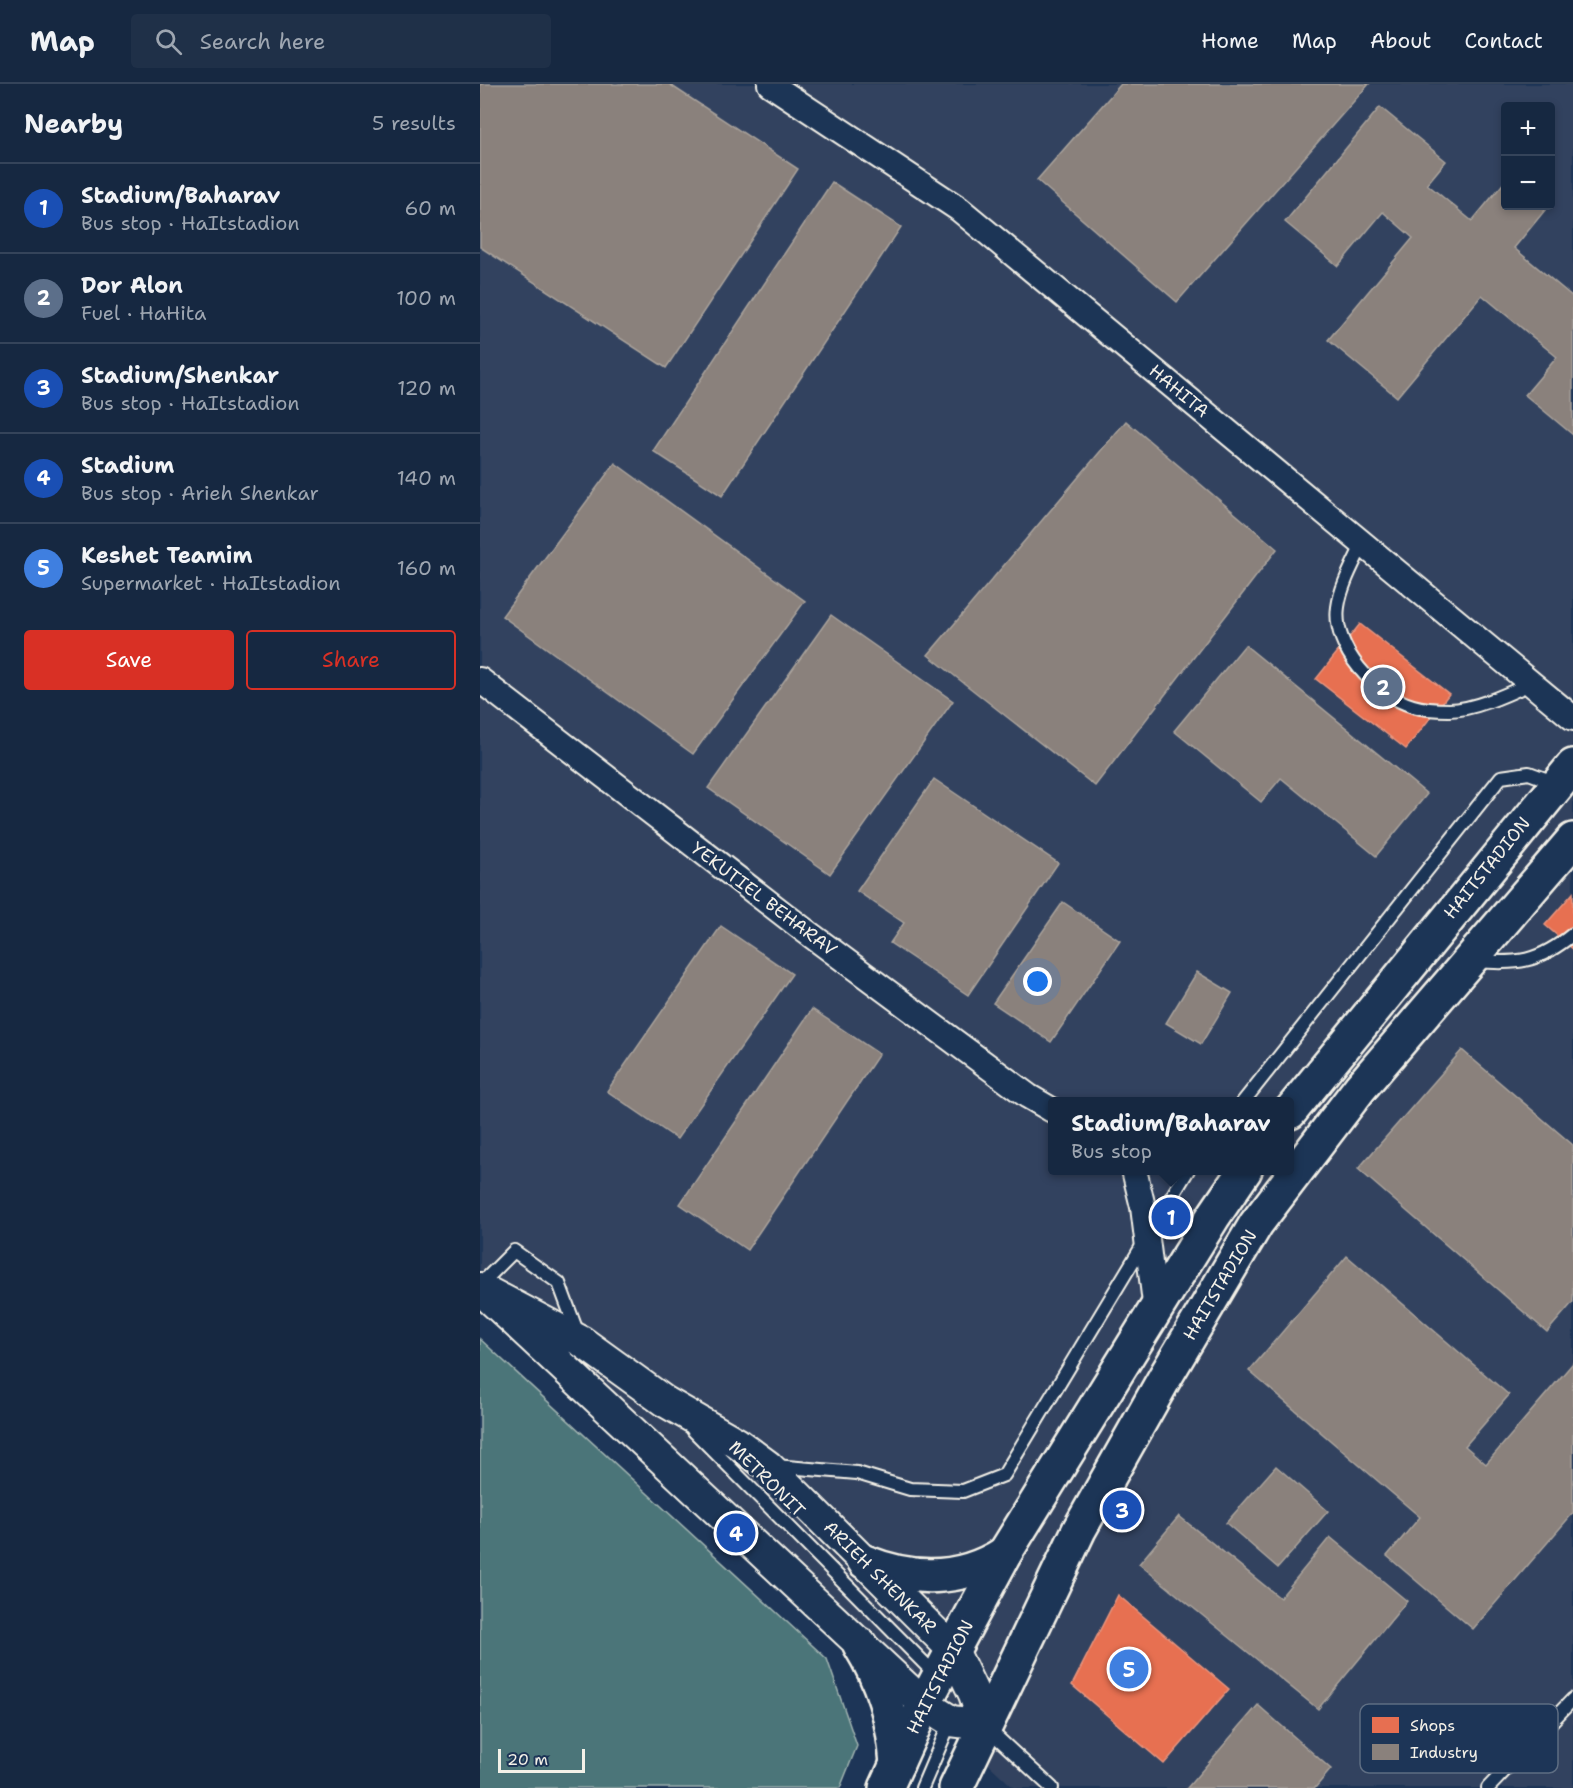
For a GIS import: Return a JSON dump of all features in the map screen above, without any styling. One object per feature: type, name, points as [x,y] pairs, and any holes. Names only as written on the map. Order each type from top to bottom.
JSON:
[{"type":"main road","name":"HAITSTADION","points":[[1294,1107],[1565,775]]},
{"type":"main road","name":"HAITSTADION","points":[[1294,1174],[1360,1088],[1573,840]]},
{"type":"main road","name":"HAITSTADION","points":[[892,1776],[942,1688],[1005,1552],[1213,1217],[1242,1175]]},
{"type":"main road","name":"HAITSTADION","points":[[956,1788],[984,1725],[1079,1530],[1164,1379],[1256,1224],[1293,1175]]},
{"type":"main road","points":[[865,1562],[892,1572],[939,1576],[967,1571],[992,1561],[1005,1552]]},
{"type":"main road","points":[[860,1645],[871,1663],[885,1698],[892,1776]]},
{"type":"street","name":"HAHITA","points":[[770,84],[959,209],[1532,683],[1570,710]]},
{"type":"street","name":"YEKUTIEL BEHARAV","points":[[480,680],[804,930],[1028,1096],[1048,1107]]},
{"type":"street","points":[[1135,1175],[1143,1207],[1156,1311]]},
{"type":"street","name":"ARIEH SHENKAR","points":[[480,1287],[860,1645],[942,1688],[974,1694],[984,1725]]},
{"type":"street","name":"ARIEH SHENKAR","points":[[480,1287],[581,1341],[664,1401],[737,1443],[768,1466],[865,1562],[942,1688]]},
{"type":"street","points":[[942,1688],[984,1725]]},
{"type":"lane","points":[[1363,543],[1347,577],[1337,608],[1340,633],[1352,663],[1385,690],[1412,705],[1452,710],[1504,696],[1532,683]]},
{"type":"lane","points":[[1246,1097],[1501,777],[1529,773],[1565,775]]},
{"type":"lane","points":[[1469,961],[1508,964],[1550,953],[1573,934]]},
{"type":"lane","points":[[768,1466],[857,1473],[910,1489],[963,1491],[1004,1475],[1185,1175]]},
{"type":"lane","points":[[480,1287],[514,1251],[559,1283],[581,1341]]},
{"type":"lane","name":"METRONIT","points":[[664,1401],[942,1688]]},
{"type":"lane","points":[[922,1788],[942,1688]]},
{"type":"lane","points":[[1558,1715],[1573,1699]]},
{"type":"lane","points":[[984,1725],[1052,1788]]},
{"type":"lane","points":[[1488,1788],[1502,1773]]},
{"type":"shaded area","points":[[480,84],[1573,84],[1573,1788],[1014,1788],[480,1289]]},
{"type":"green space","points":[[480,1339],[827,1659],[857,1746],[840,1788],[480,1788]]},
{"type":"building: Shops","points":[[1360,624],[1449,694],[1406,749],[1316,679]]},
{"type":"building: Shops","points":[[1573,893],[1573,949],[1545,925]]},
{"type":"building: Shops","points":[[1118,1595],[1229,1689],[1164,1764],[1072,1685]]},
{"type":"building: Industry","points":[[480,84],[669,84],[798,169],[666,368],[480,247]]},
{"type":"building: Industry","points":[[1121,84],[1369,84],[1177,302],[1037,180]]},
{"type":"building: Industry","points":[[1380,107],[1446,161],[1427,184],[1472,221],[1501,186],[1501,210],[1545,210],[1514,248],[1573,297],[1573,435],[1525,395],[1557,357],[1482,295],[1397,397],[1328,340],[1413,238],[1383,212],[1338,266],[1285,222]]},
{"type":"building: Industry","points":[[832,182],[901,227],[722,496],[653,451]]},
{"type":"building: Industry","points":[[1126,421],[1277,549],[1095,786],[928,655]]},
{"type":"building: Industry","points":[[615,463],[805,601],[693,754],[502,616]]},
{"type":"building: Industry","points":[[831,615],[953,701],[830,874],[708,788]]},
{"type":"building: Industry","points":[[1245,645],[1427,794],[1376,856],[1281,778],[1261,802],[1174,731]]},
{"type":"building: Industry","points":[[934,779],[1058,863],[968,995],[890,943],[904,923],[857,891]]},
{"type":"building: Industry","points":[[1063,902],[1120,941],[1051,1042],[993,1003]]},
{"type":"building: Industry","points":[[721,926],[792,974],[677,1139],[607,1091]]},
{"type":"building: Industry","points":[[1197,972],[1232,993],[1201,1044],[1166,1023]]},
{"type":"building: Industry","points":[[812,1009],[879,1054],[747,1250],[680,1204]]},
{"type":"building: Industry","points":[[1462,1050],[1573,1145],[1573,1302],[1547,1332],[1358,1169]]},
{"type":"building: Industry","points":[[1347,1256],[1509,1395],[1465,1446],[1486,1464],[1573,1363],[1573,1513],[1473,1629],[1387,1556],[1420,1517],[1249,1371]]},
{"type":"building: Industry","points":[[1276,1466],[1328,1511],[1278,1568],[1226,1523]]},
{"type":"building: Industry","points":[[1179,1516],[1280,1598],[1330,1537],[1407,1601],[1318,1709],[1139,1564]]},
{"type":"building: Industry","points":[[1258,1705],[1331,1769],[1315,1788],[1187,1788]]},
{"type":"place","name":"Dor Alon","points":[[1383,687]]},
{"type":"place","name":"Stadium/Baharav","points":[[1171,1217]]},
{"type":"place","name":"Stadium/Shenkar","points":[[1122,1510]]},
{"type":"place","name":"Stadium","points":[[736,1533]]},
{"type":"place","name":"Keshet Teamim","points":[[1129,1669]]}]
